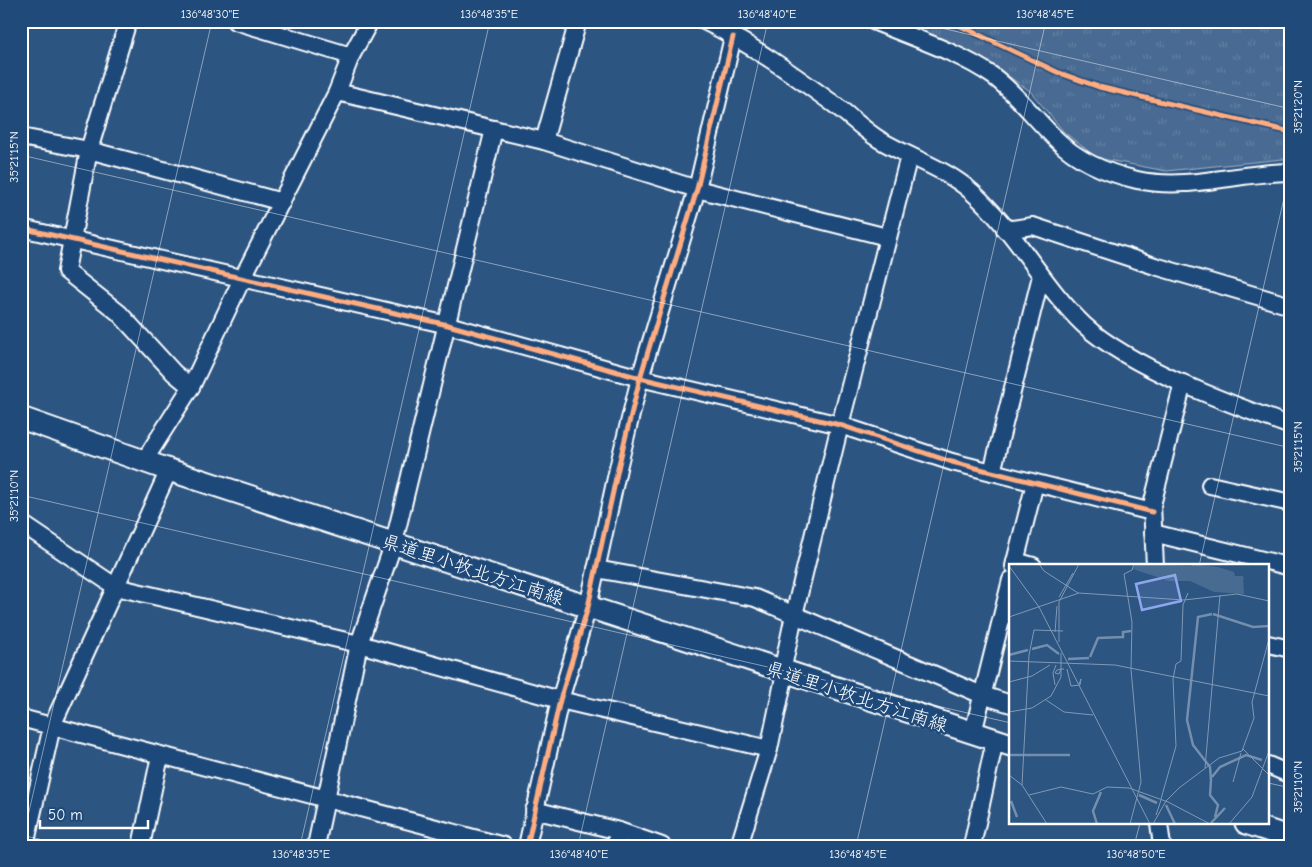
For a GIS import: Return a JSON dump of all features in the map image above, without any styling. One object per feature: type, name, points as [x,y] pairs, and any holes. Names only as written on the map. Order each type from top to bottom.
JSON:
[{"type":"main road","name":"県道里小牧北方江南線","points":[[21,418],[169,470],[1003,742]]},
{"type":"main road","points":[[1249,824],[1291,838]]},
{"type":"street","points":[[128,21],[89,150],[66,271],[119,314],[174,373],[191,387]]},
{"type":"street","points":[[235,21],[350,56]]},
{"type":"street","points":[[144,461],[191,387],[242,279],[337,92],[350,56],[370,21]]},
{"type":"street","points":[[544,141],[578,21]]},
{"type":"street","points":[[704,21],[733,37],[812,88],[878,139],[952,176],[973,193],[1084,325],[1132,358],[1183,382],[1291,426]]},
{"type":"street","points":[[873,21],[967,61],[990,75],[1013,92],[1057,141],[1096,168],[1138,180],[1165,184],[1214,181],[1269,172],[1291,172]]},
{"type":"street","points":[[527,846],[560,700],[588,607],[640,378],[697,189],[733,37]]},
{"type":"street","points":[[337,92],[544,141],[697,189],[887,237]]},
{"type":"street","points":[[316,846],[359,644],[394,542],[494,129]]},
{"type":"street","points":[[21,137],[89,150],[282,202]]},
{"type":"street","points":[[740,846],[769,749],[794,615],[887,237],[909,156]]},
{"type":"street","points":[[1005,230],[1033,226],[1155,266],[1291,306]]},
{"type":"street","points":[[21,228],[448,325],[640,378],[840,425],[952,462],[1152,512]]},
{"type":"street","points":[[992,472],[1041,276]]},
{"type":"street","points":[[1155,564],[1152,505],[1183,382]]},
{"type":"street","points":[[25,846],[25,828],[52,726],[169,470]]},
{"type":"street","points":[[1015,564],[1035,483]]},
{"type":"street","points":[[1210,485],[1291,503]]},
{"type":"street","points":[[21,523],[116,587],[359,644],[560,700],[769,749]]},
{"type":"street","points":[[1153,533],[1291,567]]},
{"type":"street","points":[[596,569],[755,598],[982,696],[1009,703]]},
{"type":"street","points":[[973,733],[1009,588]]},
{"type":"street","points":[[1270,644],[1291,649]]},
{"type":"street","points":[[21,718],[504,846]]},
{"type":"street","points":[[972,846],[1003,742]]},
{"type":"street","points":[[141,846],[160,756]]},
{"type":"street","points":[[1270,766],[1291,774]]},
{"type":"street","points":[[534,810],[617,838],[662,846]]},
{"type":"street","points":[[1160,824],[1162,846]]},
{"type":"green space","points":[[897,21],[1291,21],[1291,162],[1283,159],[1166,171],[1097,158],[1064,132],[1030,91],[982,58]]},
{"type":"cycle path","points":[[950,21],[1057,72],[1099,87],[1291,132]]},
{"type":"cycle path","points":[[527,846],[560,700],[588,607],[640,378],[697,189],[733,37]]},
{"type":"cycle path","points":[[21,228],[448,325],[640,378],[840,425],[952,462],[1152,512]]}]
